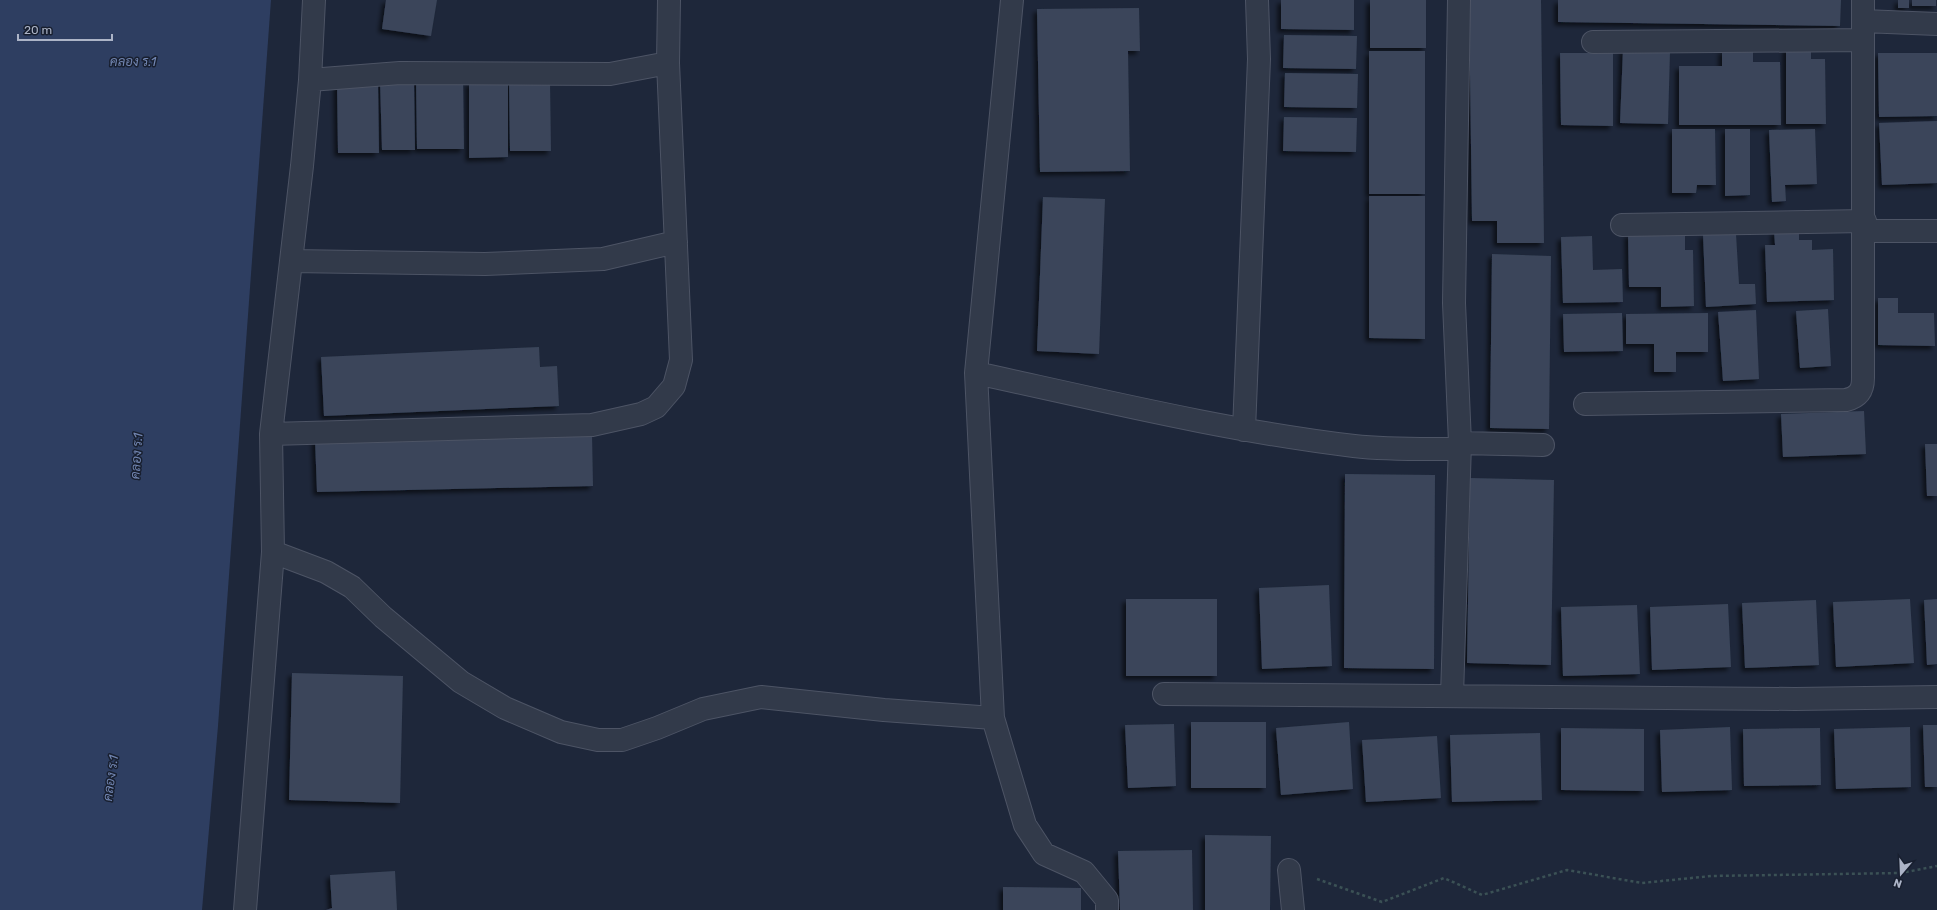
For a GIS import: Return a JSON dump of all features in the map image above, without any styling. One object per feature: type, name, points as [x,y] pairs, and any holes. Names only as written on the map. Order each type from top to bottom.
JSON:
[{"type":"street","points":[[245,910],[273,552],[270,434],[292,261],[310,80],[314,0]]},
{"type":"street","points":[[270,434],[592,425],[641,414],[656,407],[674,386],[681,360],[668,63],[669,0]]},
{"type":"street","points":[[1012,0],[976,373],[993,718],[1025,825],[1044,854],[1084,872],[1107,900],[1107,910]]},
{"type":"street","points":[[1244,430],[1259,59],[1257,0]]},
{"type":"street","points":[[1452,696],[1460,446],[1454,303],[1459,0]]},
{"type":"street","points":[[1593,42],[1863,20],[1937,24]]},
{"type":"street","points":[[1585,404],[1846,400],[1857,396],[1861,390],[1863,378],[1865,226],[1863,20]]},
{"type":"street","points":[[310,80],[400,73],[610,74],[668,63]]},
{"type":"street","points":[[1622,225],[1865,226],[1937,231]]},
{"type":"street","points":[[292,261],[485,264],[603,260],[676,242]]},
{"type":"street","points":[[976,373],[1244,430],[1354,446],[1400,449],[1460,446],[1543,445]]},
{"type":"street","points":[[273,552],[326,572],[352,587],[383,617],[461,682],[505,708],[561,732],[598,740],[622,740],[704,709],[761,696],[884,710],[993,718]]},
{"type":"street","points":[[1164,694],[1795,699],[1937,697]]},
{"type":"street","points":[[1289,870],[1292,910]]},
{"type":"path","points":[[1289,870],[1382,902],[1444,878],[1482,895],[1567,870],[1642,883],[1711,876],[1901,873],[1937,866]]},
{"type":"water","name":"คลอง ร.1","points":[[0,0],[271,0],[218,726],[202,910],[0,910]]},
{"type":"building","points":[[386,0],[437,0],[431,36],[382,29]]},
{"type":"building","points":[[1281,0],[1354,0],[1354,30],[1281,29]]},
{"type":"building","points":[[1370,0],[1426,0],[1426,48],[1370,48]]},
{"type":"building","points":[[1469,0],[1541,0],[1544,243],[1497,243],[1497,221],[1472,221]]},
{"type":"building","points":[[1558,0],[1841,0],[1840,26],[1558,22]]},
{"type":"building","points":[[1898,0],[1909,0],[1909,8],[1898,8]]},
{"type":"building","points":[[1912,0],[1936,0],[1936,6],[1912,6]]},
{"type":"building","points":[[1139,8],[1140,51],[1128,51],[1130,171],[1040,172],[1037,9]]},
{"type":"building","points":[[1284,35],[1357,36],[1356,69],[1283,68]]},
{"type":"building","points":[[1786,47],[1811,47],[1811,59],[1825,59],[1826,124],[1786,124]]},
{"type":"building","points":[[1623,49],[1670,51],[1668,124],[1620,123]]},
{"type":"building","points":[[1722,50],[1753,50],[1753,62],[1780,62],[1781,125],[1679,125],[1679,66],[1722,66]]},
{"type":"building","points":[[1369,51],[1425,51],[1425,194],[1369,194]]},
{"type":"building","points":[[1560,53],[1613,53],[1613,126],[1561,125]]},
{"type":"building","points":[[1878,53],[1937,53],[1937,116],[1879,117]]},
{"type":"building","points":[[1285,73],[1358,74],[1357,108],[1284,107]]},
{"type":"building","points":[[463,77],[464,149],[417,149],[416,78]]},
{"type":"building","points":[[380,80],[414,80],[415,150],[382,150]]},
{"type":"building","points":[[509,81],[550,81],[551,151],[510,151]]},
{"type":"building","points":[[378,82],[379,153],[338,153],[337,83]]},
{"type":"building","points":[[469,82],[508,82],[508,157],[469,158]]},
{"type":"building","points":[[1284,117],[1357,118],[1356,152],[1283,151]]},
{"type":"building","points":[[1937,121],[1937,183],[1882,185],[1879,123]]},
{"type":"building","points":[[1672,129],[1715,129],[1716,185],[1697,185],[1696,193],[1672,193]]},
{"type":"building","points":[[1725,129],[1750,129],[1750,195],[1725,196]]},
{"type":"building","points":[[1815,129],[1817,184],[1785,185],[1786,201],[1772,202],[1769,130]]},
{"type":"building","points":[[1369,196],[1425,196],[1425,339],[1369,338]]},
{"type":"building","points":[[1043,197],[1105,199],[1099,354],[1037,351]]},
{"type":"building","points":[[1799,230],[1799,240],[1812,240],[1812,250],[1833,249],[1834,300],[1767,302],[1765,245],[1775,245],[1774,231]]},
{"type":"building","points":[[1685,233],[1685,250],[1693,250],[1694,306],[1661,307],[1661,287],[1629,287],[1628,234]]},
{"type":"building","points":[[1736,234],[1739,284],[1755,284],[1756,304],[1706,307],[1703,235]]},
{"type":"building","points":[[1592,236],[1593,270],[1622,269],[1623,302],[1563,303],[1561,237]]},
{"type":"building","points":[[1492,254],[1551,256],[1549,429],[1490,428]]},
{"type":"building","points":[[1878,298],[1898,298],[1898,313],[1934,313],[1935,346],[1878,345]]},
{"type":"building","points":[[1828,309],[1831,366],[1800,368],[1796,311]]},
{"type":"building","points":[[1756,310],[1759,379],[1723,381],[1718,312]]},
{"type":"building","points":[[1622,313],[1623,351],[1564,352],[1563,314]]},
{"type":"building","points":[[1708,313],[1708,352],[1676,352],[1676,372],[1654,372],[1654,344],[1626,344],[1626,314]]},
{"type":"building","points":[[539,347],[540,367],[557,366],[559,406],[324,416],[321,357]]},
{"type":"building","points":[[1864,411],[1866,454],[1783,457],[1781,414]]},
{"type":"building","points":[[592,434],[593,486],[317,492],[315,439]]},
{"type":"building","points":[[1925,444],[1937,444],[1937,496],[1927,496]]},
{"type":"building","points":[[1345,474],[1435,475],[1434,669],[1344,668]]},
{"type":"building","points":[[1470,478],[1554,480],[1551,665],[1467,663]]},
{"type":"building","points":[[1329,585],[1332,666],[1262,669],[1259,588]]},
{"type":"building","points":[[1126,599],[1217,599],[1217,676],[1126,676]]},
{"type":"building","points":[[1910,599],[1914,663],[1836,667],[1833,602]]},
{"type":"building","points":[[1937,599],[1937,664],[1927,665],[1924,600]]},
{"type":"building","points":[[1816,600],[1819,665],[1745,668],[1742,603]]},
{"type":"building","points":[[1728,604],[1731,667],[1652,670],[1650,607]]},
{"type":"building","points":[[1637,605],[1640,674],[1563,676],[1561,607]]},
{"type":"building","points":[[292,673],[403,676],[400,803],[289,800]]},
{"type":"building","points":[[1191,722],[1266,722],[1266,788],[1191,788]]},
{"type":"building","points":[[1349,722],[1353,789],[1281,795],[1276,728]]},
{"type":"building","points":[[1174,724],[1176,786],[1128,788],[1125,725]]},
{"type":"building","points":[[1923,725],[1937,725],[1937,787],[1925,787]]},
{"type":"building","points":[[1730,727],[1732,790],[1662,792],[1660,730]]},
{"type":"building","points":[[1910,727],[1911,787],[1836,789],[1834,729]]},
{"type":"building","points":[[1561,728],[1644,729],[1644,791],[1561,790]]},
{"type":"building","points":[[1820,728],[1821,785],[1744,786],[1743,729]]},
{"type":"building","points":[[1540,733],[1542,800],[1452,802],[1450,735]]},
{"type":"building","points":[[1437,736],[1441,798],[1366,802],[1362,740]]},
{"type":"building","points":[[1205,835],[1271,836],[1270,910],[1205,910]]},
{"type":"building","points":[[1192,850],[1193,910],[1120,910],[1118,851]]},
{"type":"building","points":[[395,871],[397,910],[326,910],[332,908],[330,875]]},
{"type":"building","points":[[1003,887],[1081,888],[1081,910],[1003,910]]}]
